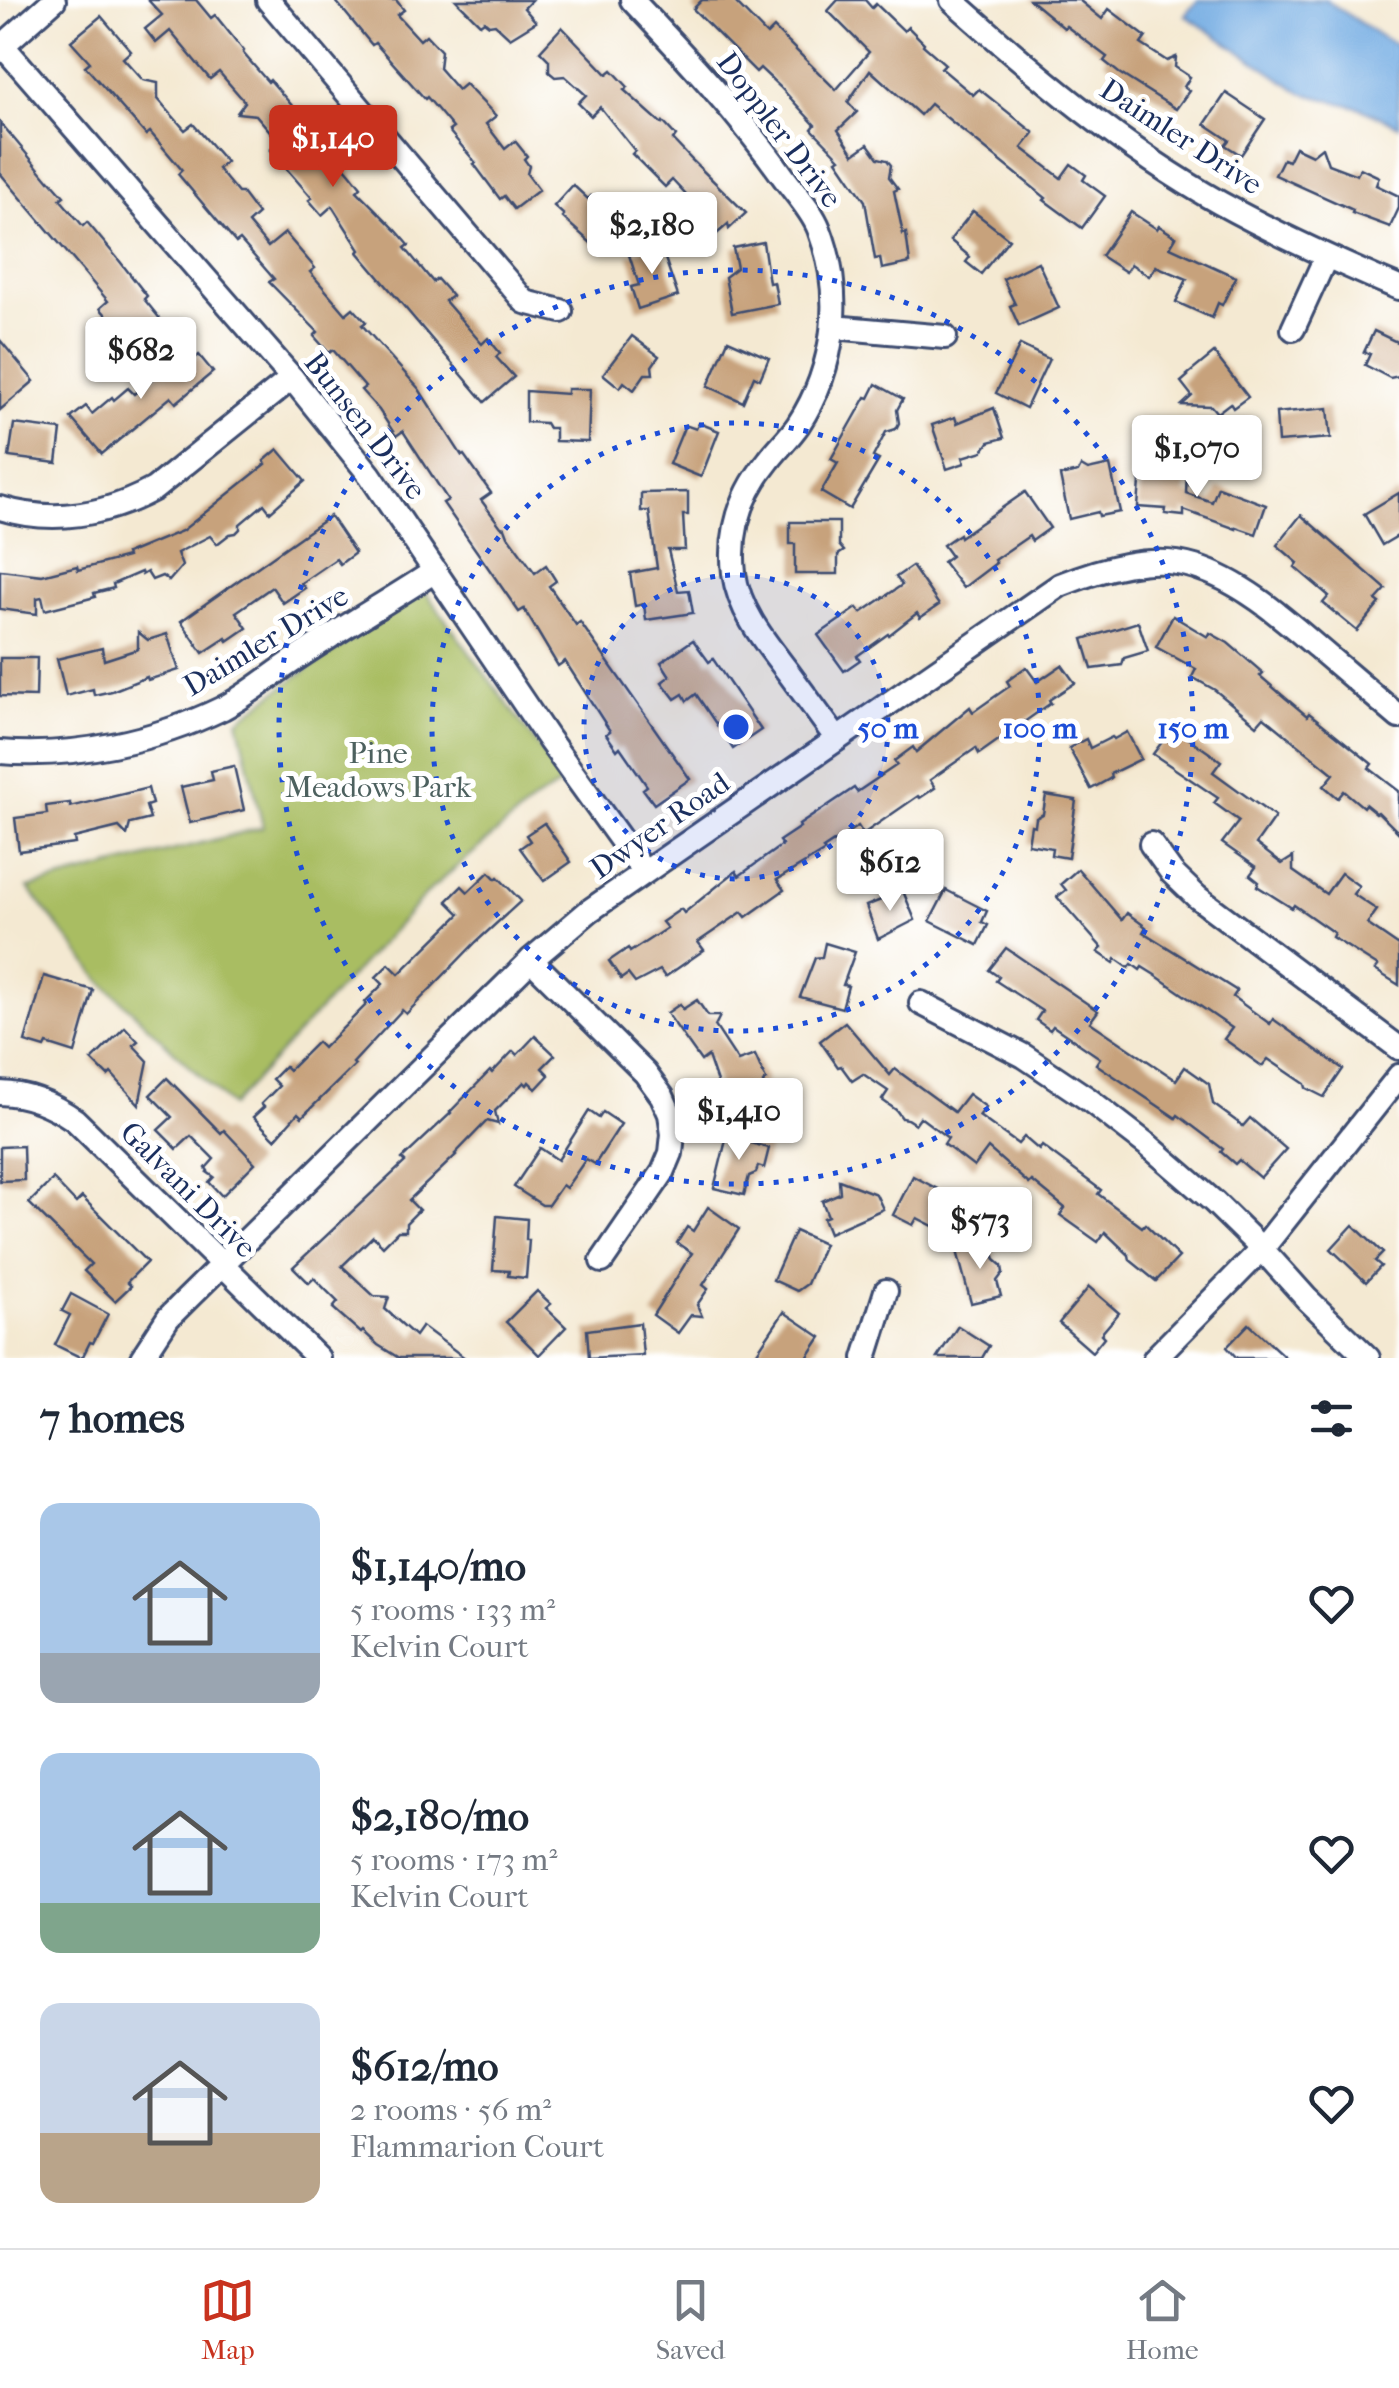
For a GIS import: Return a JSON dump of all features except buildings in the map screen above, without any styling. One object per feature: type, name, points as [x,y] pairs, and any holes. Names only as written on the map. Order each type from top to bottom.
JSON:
[{"type":"street","points":[[2,47],[54,0]]},
{"type":"street","points":[[268,0],[524,302],[561,311]]},
{"type":"street","name":"Doppler Drive","points":[[632,0],[730,107],[818,225],[831,276],[833,327],[827,360],[806,412],[753,481],[742,504],[732,553],[742,602],[756,628],[837,739]]},
{"type":"street","name":"Daimler Drive","points":[[952,0],[1038,74],[1157,164],[1218,202],[1399,288]]},
{"type":"street","name":"Bunsen Drive","points":[[2,47],[292,378],[370,476],[549,740],[644,872]]},
{"type":"street","points":[[1293,329],[1326,256]]},
{"type":"street","points":[[833,327],[946,337]]},
{"type":"street","points":[[0,508],[43,517],[73,516],[138,498],[292,378]]},
{"type":"street","name":"Dwyer Road","points":[[142,1358],[168,1318],[531,960],[589,911],[1060,584],[1129,564],[1162,562],[1194,566],[1269,606],[1396,710]]},
{"type":"street","name":"Daimler Drive","points":[[0,752],[99,747],[189,723],[254,690],[436,571]]},
{"type":"street","points":[[1151,844],[1197,897],[1399,1048]]},
{"type":"street","points":[[531,960],[645,1072],[670,1114],[673,1134],[663,1172],[602,1260]]},
{"type":"street","points":[[921,1004],[1024,1056],[1149,1146],[1214,1202],[1368,1358]]},
{"type":"street","points":[[1156,1358],[1262,1249],[1399,1076]]},
{"type":"street","name":"Galvani Drive","points":[[0,1093],[37,1099],[75,1120],[318,1358]]},
{"type":"street","points":[[865,1358],[886,1291]]},
{"type":"green space","name":"Pine Meadows Park","points":[[424,590],[564,782],[534,801],[433,887],[231,1106],[101,981],[28,888],[263,827],[238,720]]},
{"type":"water","points":[[1198,0],[1326,0],[1399,45],[1399,126],[1361,108],[1302,93],[1185,15]]}]
